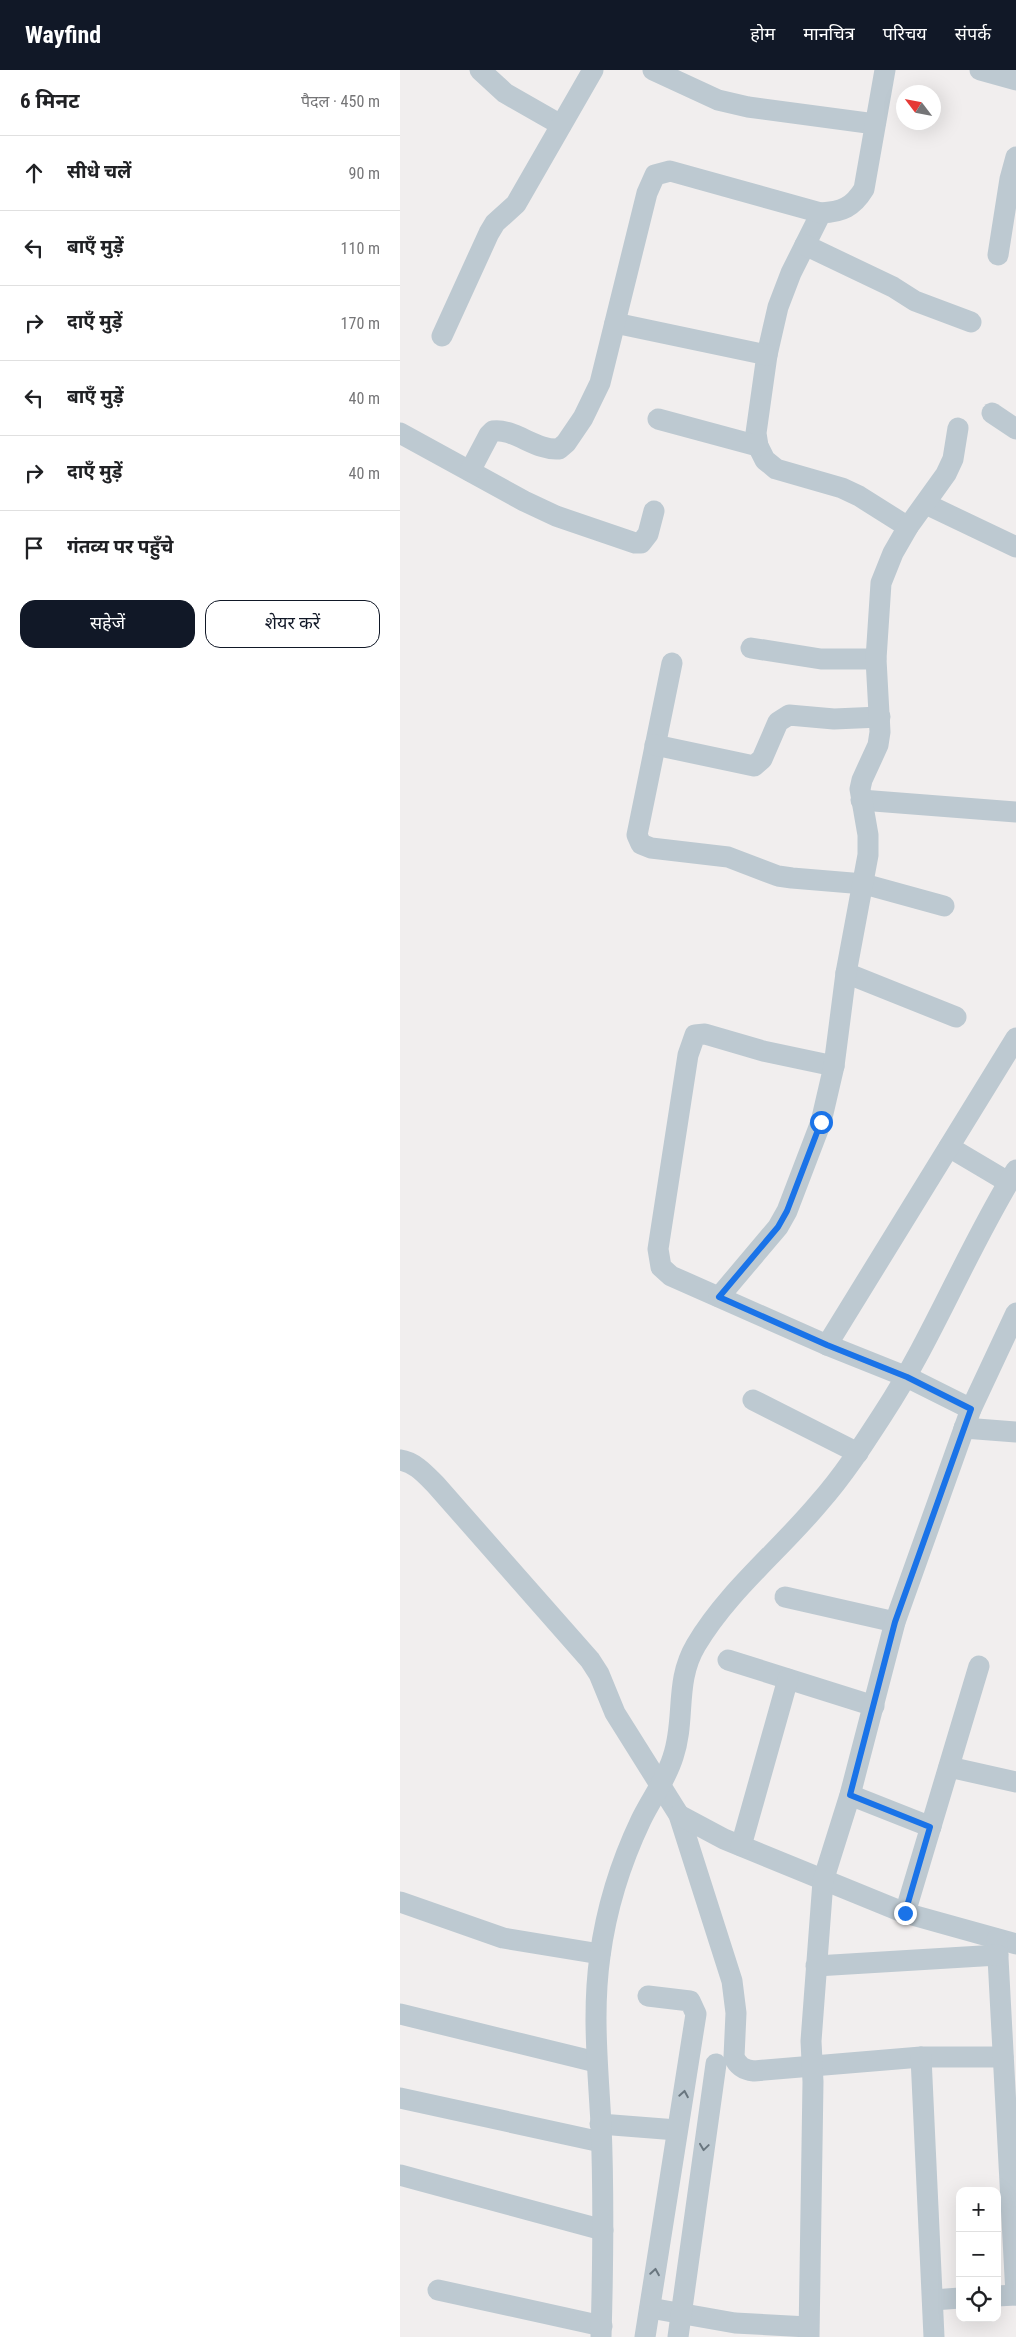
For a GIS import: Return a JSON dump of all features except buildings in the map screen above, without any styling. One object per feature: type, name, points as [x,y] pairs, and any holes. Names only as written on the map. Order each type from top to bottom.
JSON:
[{"type":"street","points":[[480,70],[505,93],[561,125]]},
{"type":"street","points":[[442,336],[489,233],[495,223],[516,204],[593,70]]},
{"type":"street","points":[[653,70],[718,100],[740,106],[875,124]]},
{"type":"street","points":[[470,471],[493,431],[502,431],[552,449],[563,446],[583,418],[600,383],[647,193],[652,180],[658,173],[670,171],[821,213],[845,210],[857,201],[864,189],[885,70]]},
{"type":"street","points":[[980,70],[1016,80]]},
{"type":"street","points":[[998,255],[1010,178],[1016,158]]},
{"type":"street","points":[[821,213],[784,288],[767,355],[756,433],[758,446],[765,460],[776,469],[842,488],[859,496],[908,527]]},
{"type":"street","points":[[805,245],[893,286],[915,302],[971,322]]},
{"type":"street","points":[[616,323],[767,355]]},
{"type":"street","points":[[992,413],[1016,428]]},
{"type":"street","points":[[658,419],[758,446]]},
{"type":"street","points":[[719,1297],[772,1235],[787,1211],[821,1122],[834,1066],[846,972],[868,855],[868,835],[861,800],[862,780],[878,745],[880,717],[876,659],[881,583],[893,553],[908,527],[926,504],[953,459],[958,428]]},
{"type":"street","points":[[400,433],[556,516],[635,542],[641,543],[645,539],[654,511]]},
{"type":"street","points":[[926,504],[1016,547]]},
{"type":"street","points":[[751,648],[821,659],[876,659]]},
{"type":"street","points":[[672,663],[637,835],[642,844],[651,848],[728,857],[778,876],[864,884],[944,906]]},
{"type":"street","points":[[655,745],[754,766],[762,759],[778,722],[789,715],[834,719],[880,717]]},
{"type":"street","points":[[861,800],[1016,812]]},
{"type":"street","points":[[846,972],[956,1017]]},
{"type":"street","points":[[834,1066],[763,1051],[705,1034],[695,1035],[691,1042],[658,1259],[661,1267],[671,1276],[937,1391],[968,1418],[1016,1432]]},
{"type":"street","points":[[827,1345],[1016,1038]]},
{"type":"street","points":[[438,2290],[602,2331],[603,2230],[601,2133],[596,2062],[596,2000],[600,1954],[610,1906],[626,1856],[640,1821],[675,1754],[682,1682],[688,1660],[697,1643],[719,1613],[820,1503],[858,1453],[907,1377],[1012,1176],[949,1147]]},
{"type":"street","points":[[650,2308],[682,2315],[808,2332],[813,2082],[811,2065],[823,1881],[850,1795],[895,1622],[968,1418],[984,1378],[1016,1313]]},
{"type":"street","points":[[753,1400],[858,1453]]},
{"type":"street","points":[[400,1460],[420,1469],[436,1485],[590,1660],[599,1674],[615,1713],[660,1785],[686,1819],[732,1981],[736,2012],[734,2058],[736,2066],[678,2337]]},
{"type":"street","points":[[785,1597],[895,1622]]},
{"type":"street","points":[[728,1660],[874,1706]]},
{"type":"street","points":[[905,1913],[979,1666]]},
{"type":"street","points":[[732,1842],[788,1679]]},
{"type":"street","points":[[949,1767],[1016,1782]]},
{"type":"street","points":[[850,1795],[930,1827]]},
{"type":"street","points":[[686,1819],[732,1842],[823,1881],[905,1913],[1004,1946]]},
{"type":"street","points":[[400,1902],[503,1938],[600,1954]]},
{"type":"street","points":[[816,1966],[1004,1946]]},
{"type":"street","points":[[1001,2296],[1016,2295],[1003,2056],[1004,1946]]},
{"type":"street","points":[[645,2337],[696,2014],[690,2002],[648,1996]]},
{"type":"street","points":[[400,2014],[596,2062]]},
{"type":"street","points":[[689,2061],[788,2069],[811,2065],[921,2057],[1003,2056]]},
{"type":"street","points":[[921,2057],[934,2337]]},
{"type":"street","points":[[400,2098],[601,2133],[678,2130]]},
{"type":"street","points":[[400,2175],[603,2230]]},
{"type":"street","points":[[933,2300],[956,2298]]},
{"type":"route","points":[[821,1122],[787,1211],[778,1227],[719,1297],[827,1345],[907,1377],[971,1409],[895,1622],[850,1795],[930,1827],[905,1913]]}]
